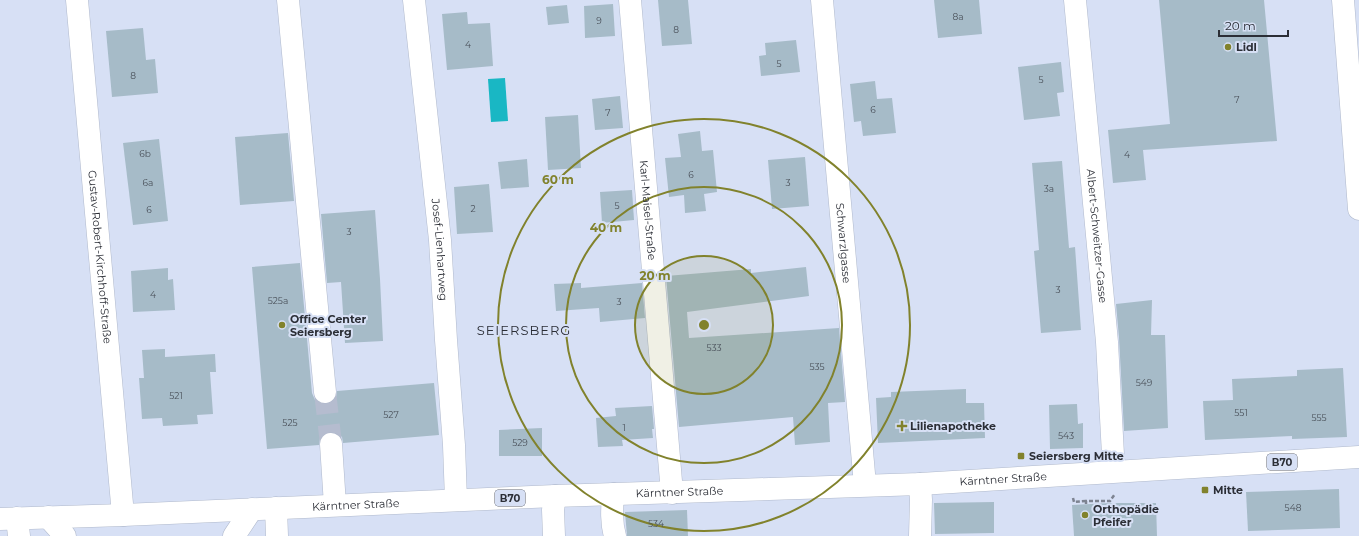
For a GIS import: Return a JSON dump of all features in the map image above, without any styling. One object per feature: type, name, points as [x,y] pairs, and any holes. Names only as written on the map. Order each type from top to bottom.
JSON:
[{"type":"street","name":"Gustav-Robert-Kirchhoff-Straße","points":[[77,0],[124,515]]},
{"type":"street","points":[[288,0],[325,392]]},
{"type":"street","name":"Josef-Lienhartweg","points":[[414,0],[440,240],[454,445],[456,500]]},
{"type":"street","name":"Karl-Maisel-Straße","points":[[630,0],[655,279],[672,493]]},
{"type":"street","name":"Schwarzlgasse","points":[[822,0],[865,485]]},
{"type":"street","name":"Albert-Schweitzer-Gasse","points":[[1075,0],[1106,335],[1115,471]]},
{"type":"street","points":[[1343,0],[1359,209]]},
{"type":"street","points":[[331,444],[335,505]]},
{"type":"street","name":"Kärntner Straße","points":[[12,524],[48,517],[555,496],[920,484],[1359,457]]},
{"type":"street","points":[[920,484],[920,536]]},
{"type":"street","points":[[614,494],[612,527],[615,536]]},
{"type":"street","points":[[554,536],[552,510],[555,496]]},
{"type":"street","points":[[276,508],[277,536]]},
{"type":"street","points":[[234,536],[252,509]]},
{"type":"street","points":[[48,517],[64,536]]},
{"type":"path","points":[[1074,502],[1086,503],[1110,501],[1115,494]]},
{"type":"water","points":[[505,78],[508,121],[491,122],[488,79]]},
{"type":"building","points":[[658,0],[688,0],[692,44],[662,46]]},
{"type":"building","points":[[934,0],[979,0],[982,34],[938,38]]},
{"type":"building","points":[[1159,0],[1264,0],[1277,141],[1143,150],[1146,180],[1113,183],[1108,130],[1170,124]]},
{"type":"building","points":[[613,4],[615,36],[585,38],[584,6]]},
{"type":"building","points":[[567,5],[569,23],[548,25],[546,7]]},
{"type":"building","points":[[467,12],[468,24],[490,23],[493,66],[447,70],[442,14]]},
{"type":"building","points":[[143,28],[146,60],[155,59],[158,93],[112,97],[106,31]]},
{"type":"building","points":[[796,40],[800,72],[761,76],[759,56],[766,55],[765,43]]},
{"type":"building","points":[[1061,62],[1064,92],[1057,93],[1060,116],[1024,120],[1018,67]]},
{"type":"building","points":[[875,81],[877,99],[892,98],[896,133],[863,136],[861,121],[854,122],[850,84]]},
{"type":"building","points":[[620,96],[623,128],[595,130],[592,99]]},
{"type":"building","points":[[578,115],[581,168],[548,170],[545,117]]},
{"type":"building","points":[[700,131],[702,151],[713,150],[717,192],[704,194],[706,211],[685,213],[684,195],[669,197],[665,158],[681,157],[678,134]]},
{"type":"building","points":[[288,133],[294,201],[240,205],[235,137]]},
{"type":"building","points":[[159,139],[168,221],[133,225],[123,143]]},
{"type":"building","points":[[805,157],[809,206],[772,209],[768,160]]},
{"type":"building","points":[[527,159],[529,187],[501,189],[498,162]]},
{"type":"building","points":[[1062,161],[1069,248],[1075,247],[1081,330],[1041,333],[1034,251],[1039,250],[1032,163]]},
{"type":"building","points":[[489,184],[493,232],[457,234],[454,187]]},
{"type":"building","points":[[632,190],[634,220],[602,223],[600,192]]},
{"type":"building","points":[[375,210],[383,341],[345,343],[341,282],[327,283],[321,214]]},
{"type":"building","name":"Office Center Seiersberg","points":[[300,263],[312,393],[315,400],[320,403],[327,404],[333,402],[336,398],[337,391],[434,383],[439,435],[343,443],[342,437],[337,433],[330,432],[324,433],[320,438],[319,445],[267,449],[252,267]]},
{"type":"building","points":[[806,267],[809,296],[687,312],[689,338],[839,328],[845,402],[828,403],[830,442],[795,445],[793,417],[679,427],[666,276],[751,269],[751,273]]},
{"type":"building","points":[[168,268],[168,280],[173,279],[175,310],[133,312],[131,271]]},
{"type":"building","points":[[581,283],[581,288],[642,283],[645,318],[600,322],[599,308],[556,311],[554,284]]},
{"type":"building","points":[[1152,300],[1151,335],[1165,335],[1168,428],[1124,431],[1116,304]]},
{"type":"building","points":[[165,349],[165,357],[215,354],[216,372],[210,372],[213,414],[197,415],[198,424],[163,426],[162,418],[142,419],[139,378],[144,378],[142,350]]},
{"type":"building","points":[[1343,368],[1347,437],[1292,439],[1292,436],[1205,440],[1203,401],[1233,400],[1232,379],[1297,376],[1297,370]]},
{"type":"building","points":[[966,389],[966,403],[984,403],[985,438],[878,443],[876,398],[891,397],[891,392]]},
{"type":"building","points":[[1077,404],[1078,424],[1083,423],[1083,448],[1050,449],[1049,405]]},
{"type":"building","points":[[652,406],[654,429],[652,429],[653,438],[622,440],[623,446],[598,447],[596,418],[616,416],[615,408]]},
{"type":"building","points":[[542,428],[542,456],[499,456],[499,430]]},
{"type":"building","points":[[1339,489],[1340,528],[1248,531],[1246,492]]},
{"type":"building","points":[[994,502],[994,533],[935,534],[934,503]]},
{"type":"building","points":[[1156,503],[1157,536],[1074,536],[1072,505]]},
{"type":"building","points":[[687,510],[688,536],[627,536],[625,512]]},
{"type":"tunnel","points":[[325,392],[331,444]]},
{"type":"place","name":"Lidl","points":[[1228,47]]},
{"type":"place","name":"Office Center Seiersberg","points":[[282,325]]},
{"type":"place","name":"Lilienapotheke","points":[[902,426]]},
{"type":"place","name":"Seiersberg Mitte","points":[[1021,456]]},
{"type":"place","name":"Mitte","points":[[1205,490]]},
{"type":"place","name":"Orthopädie Pfeifer","points":[[1085,515]]},
{"type":"district","name":"SEIERSBERG","points":[[524,330]]}]
